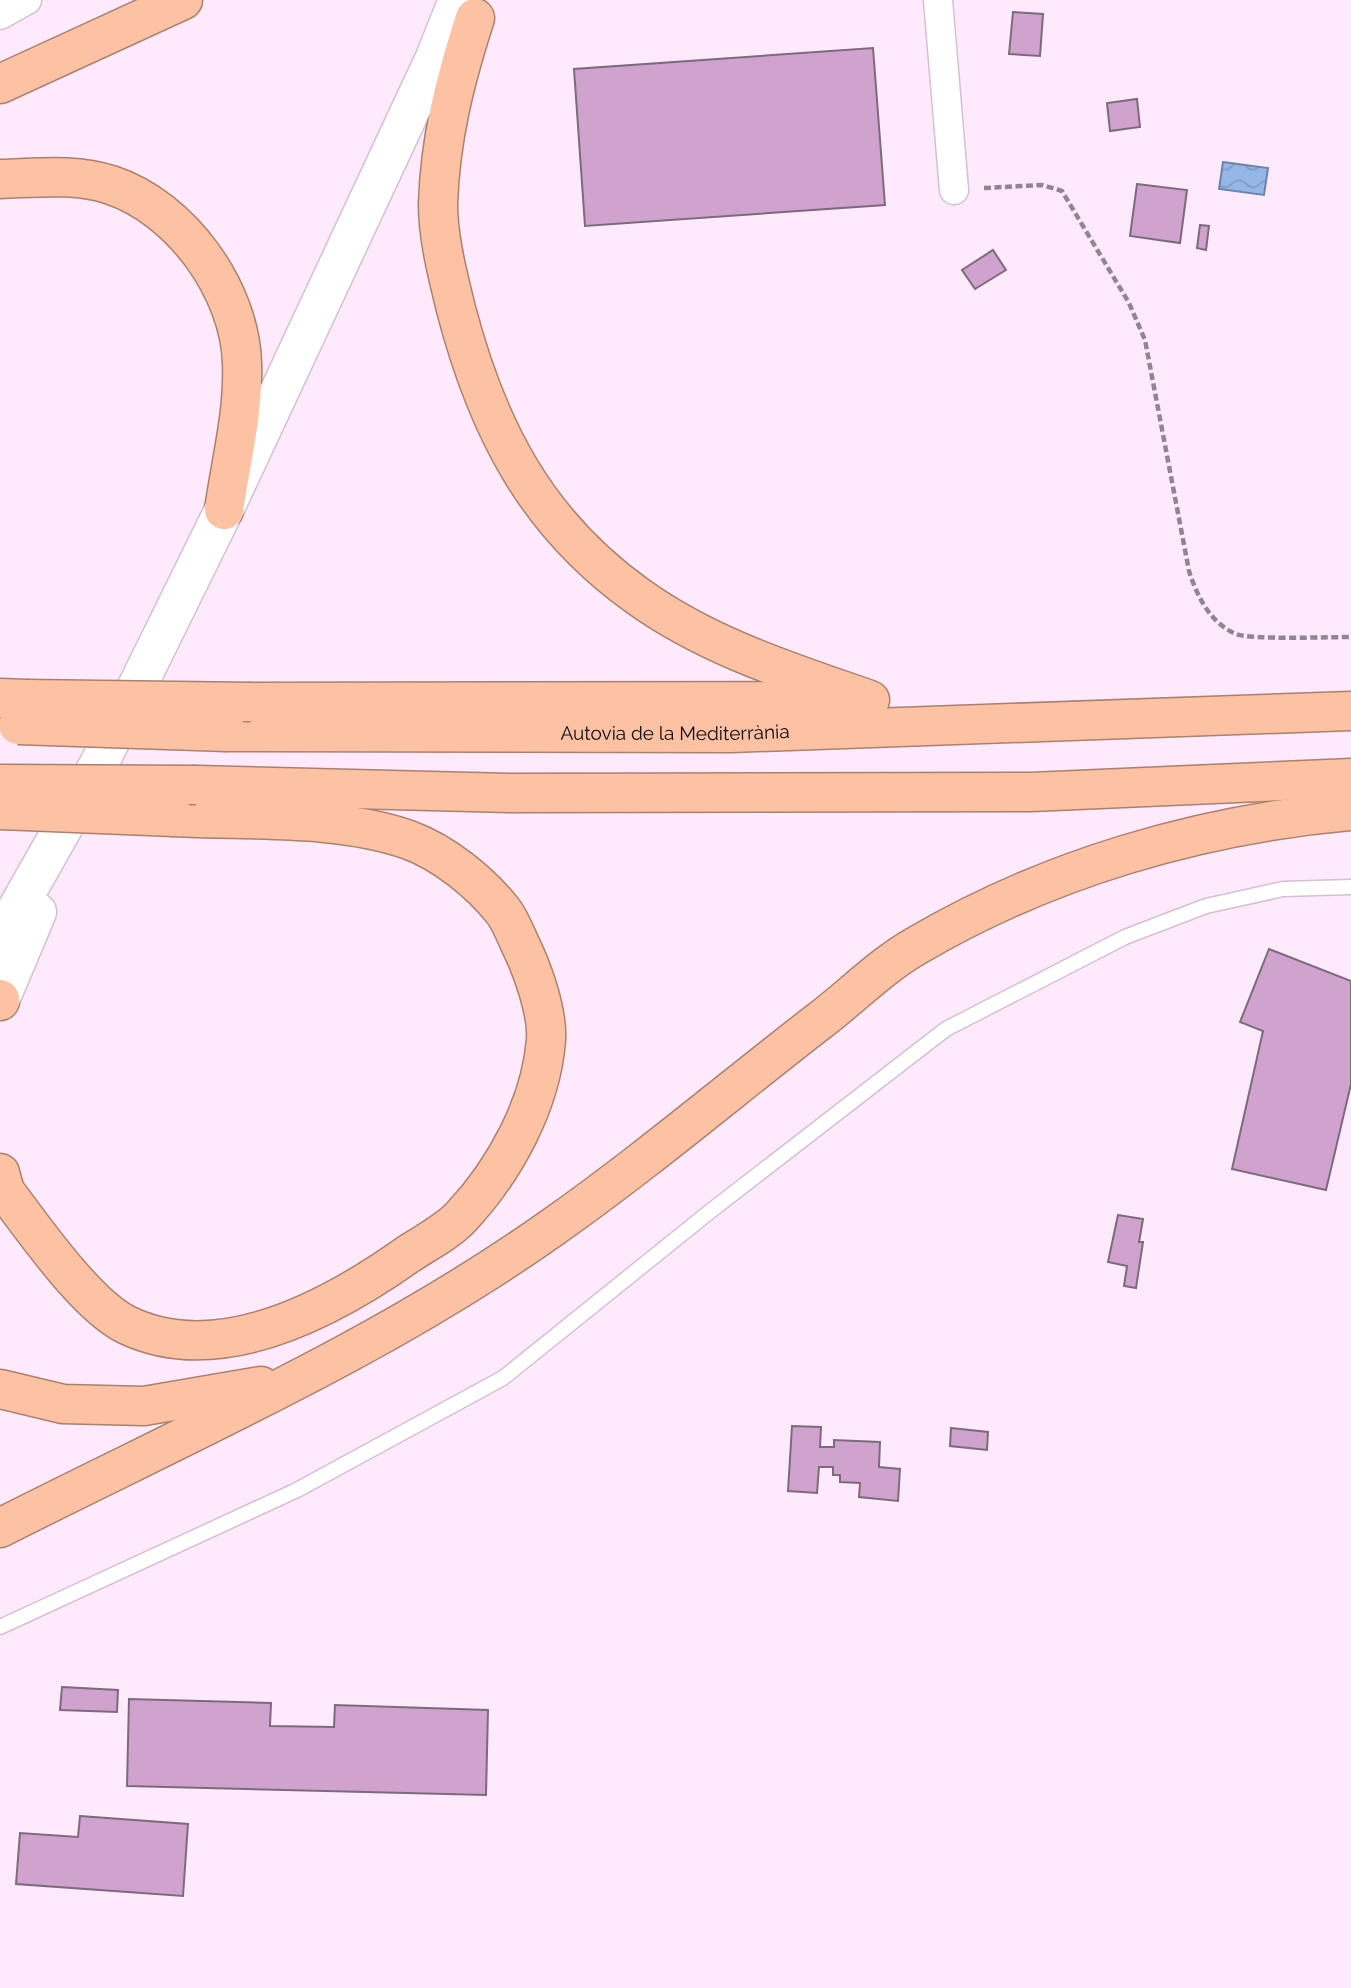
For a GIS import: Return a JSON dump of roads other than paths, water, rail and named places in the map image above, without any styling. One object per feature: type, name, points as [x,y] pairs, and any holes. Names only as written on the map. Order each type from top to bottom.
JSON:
[{"type":"highway","points":[[0,85],[183,0]]},
{"type":"highway","points":[[474,6],[443,134],[438,208],[447,274],[467,352],[488,407],[517,469],[565,533],[649,603],[681,624],[740,654],[870,700]]},
{"type":"highway","points":[[0,179],[66,176],[112,185],[156,209],[190,239],[229,299],[242,360],[241,411],[224,510]]},
{"type":"highway","points":[[11,711],[251,702],[870,700],[1042,720]]},
{"type":"highway","name":"Autovia de la Mediterrània","points":[[11,711],[227,732],[731,733],[1351,711]]},
{"type":"highway","points":[[0,784],[196,785],[510,793],[1031,792],[1351,778]]},
{"type":"highway","points":[[0,810],[364,827],[411,841],[445,858],[504,912],[533,970],[547,1037],[534,1097],[509,1152],[460,1219],[375,1278],[318,1310],[238,1336],[179,1339],[126,1324],[87,1293],[5,1192],[0,1173]]},
{"type":"highway","points":[[0,1528],[394,1329],[553,1227],[913,947],[1007,899],[1163,844],[1289,817],[1351,811]]},
{"type":"highway","points":[[0,1390],[63,1404],[144,1406],[309,1374]]},
{"type":"street","points":[[0,15],[27,0]]},
{"type":"street","points":[[938,0],[954,190]]},
{"type":"street","points":[[0,939],[99,764],[224,510],[434,60],[474,6]]},
{"type":"street","points":[[0,1000],[99,764]]},
{"type":"lane","points":[[0,1627],[297,1490],[503,1378],[708,1213],[946,1029],[1125,937],[1206,906],[1283,888],[1351,887]]},
{"type":"water","points":[[1223,162],[1268,168],[1264,195],[1219,189]]}]
